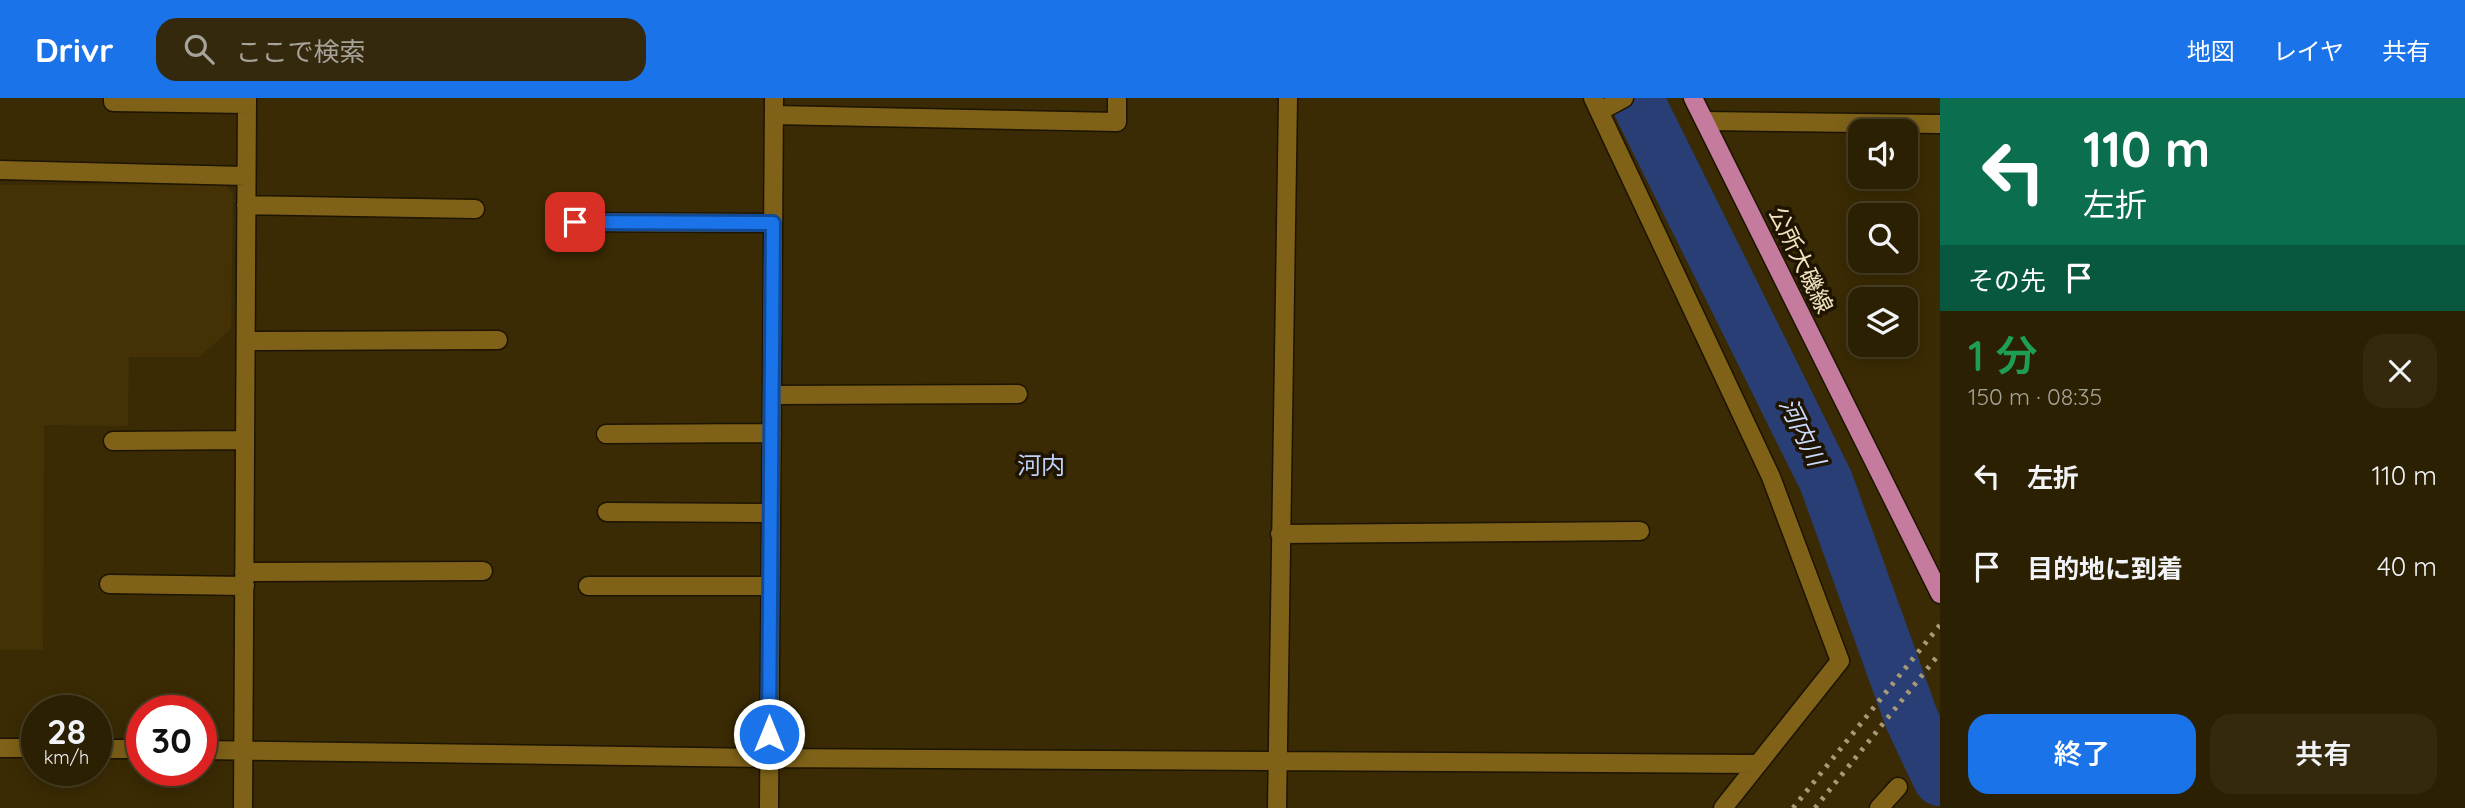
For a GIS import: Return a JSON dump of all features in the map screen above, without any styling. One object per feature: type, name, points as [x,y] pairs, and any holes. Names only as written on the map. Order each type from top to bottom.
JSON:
[{"type":"main road","name":"公所大磯線","points":[[1693,98],[1940,594]]},
{"type":"street","points":[[113,98],[113,102],[247,101],[243,808]]},
{"type":"street","points":[[769,808],[774,106],[1117,122],[1117,98]]},
{"type":"street","points":[[1277,808],[1288,98]]},
{"type":"street","points":[[1624,98],[1596,105],[1771,477],[1840,661],[1723,808]]},
{"type":"street","points":[[1704,121],[1940,124]]},
{"type":"street","points":[[0,170],[246,176]]},
{"type":"street","points":[[246,205],[475,209]]},
{"type":"street","points":[[575,222],[773,223]]},
{"type":"street","points":[[246,341],[498,341]]},
{"type":"street","points":[[772,395],[1018,394]]},
{"type":"street","points":[[606,434],[772,433]]},
{"type":"street","points":[[113,441],[245,440]]},
{"type":"street","points":[[607,512],[771,513]]},
{"type":"street","points":[[1280,534],[1640,531]]},
{"type":"street","points":[[108,584],[483,571]]},
{"type":"street","points":[[588,586],[770,586]]},
{"type":"street","points":[[0,748],[21,748]]},
{"type":"street","points":[[217,750],[769,758],[1759,764]]},
{"type":"street","points":[[1880,808],[1898,787]]},
{"type":"shaded area","points":[[224,184],[233,194],[231,329],[199,357],[129,357],[128,426],[44,425],[43,650],[0,650],[0,185]]},
{"type":"waterway","name":"河内川","points":[[1636,98],[1826,481],[1912,720],[1940,779]]},
{"type":"railway","points":[[1793,808],[1940,625]]},
{"type":"railway","points":[[1815,808],[1940,653]]},
{"type":"district","name":"河内","points":[[1041,466]]},
{"type":"route","points":[[575,222],[773,223],[769,734]]}]
